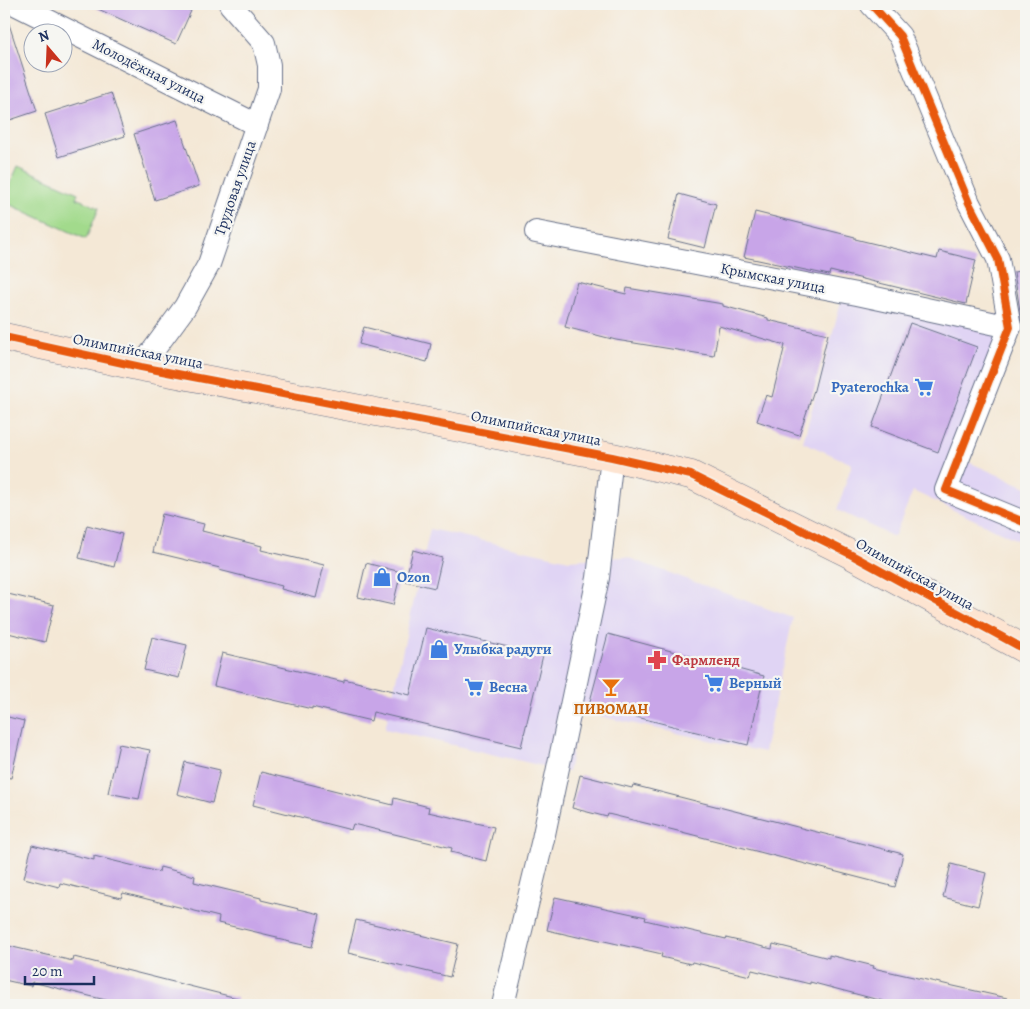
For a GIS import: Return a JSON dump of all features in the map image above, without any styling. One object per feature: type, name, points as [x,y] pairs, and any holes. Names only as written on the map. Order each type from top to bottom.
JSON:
[{"type":"street","name":"Молодёжная улица","points":[[15,4],[257,126]]},
{"type":"street","name":"Трудовая улица","points":[[141,367],[177,319],[209,264],[269,88],[268,55],[264,43],[230,4]]},
{"type":"street","points":[[871,4],[900,36],[969,203],[998,259],[1010,327],[946,490],[1026,523]]},
{"type":"street","name":"Крымская улица","points":[[536,232],[857,294],[1010,327]]},
{"type":"street","name":"Олимпийская улица","points":[[4,338],[141,367],[612,457],[691,475],[848,553],[1026,650]]},
{"type":"street","points":[[503,1005],[543,840],[598,578],[612,457]]},
{"type":"shaded area","points":[[845,287],[1018,319],[966,461],[1026,487],[1026,544],[913,491],[894,537],[837,510],[852,464],[803,442]]},
{"type":"shaded area","points":[[430,529],[569,560],[626,557],[793,618],[764,752],[580,712],[568,772],[385,729]]},
{"type":"green space","points":[[18,166],[78,193],[76,198],[99,208],[86,239],[4,202]]},
{"type":"building","points":[[87,4],[175,4],[191,11],[176,44]]},
{"type":"building","points":[[4,21],[8,21],[22,64],[22,72],[24,72],[37,111],[4,122]]},
{"type":"building","points":[[111,93],[125,136],[59,157],[45,114]]},
{"type":"building","points":[[177,120],[199,186],[155,200],[134,134]]},
{"type":"building","points":[[679,194],[716,204],[705,248],[668,239]]},
{"type":"building","points":[[755,212],[937,259],[939,251],[976,260],[966,304],[830,271],[829,275],[744,257]]},
{"type":"building","points":[[1026,270],[1026,330],[1023,330],[1014,272]]},
{"type":"building","points":[[577,282],[626,294],[627,288],[723,304],[723,306],[768,318],[768,320],[828,334],[814,390],[799,435],[757,421],[766,395],[772,397],[785,345],[719,326],[714,356],[616,340],[565,327]]},
{"type":"building","points":[[910,323],[977,347],[938,452],[872,427]]},
{"type":"building","points":[[364,327],[431,344],[427,362],[359,344]]},
{"type":"building","points":[[162,514],[204,524],[202,531],[262,546],[261,550],[324,565],[316,598],[281,589],[282,586],[219,570],[220,568],[153,552]]},
{"type":"building","points":[[87,525],[122,534],[114,567],[79,558]]},
{"type":"building","points":[[413,550],[442,558],[435,588],[405,581]]},
{"type":"building","points":[[366,563],[401,572],[393,605],[358,597]]},
{"type":"building","points":[[8,594],[54,605],[45,642],[4,632],[4,613]]},
{"type":"building","name":"Весна","points":[[426,628],[543,655],[521,747],[373,712],[371,721],[214,686],[222,653],[344,682],[344,679],[410,695]]},
{"type":"building","points":[[608,634],[764,676],[748,745],[589,705]]},
{"type":"building","points":[[152,637],[187,645],[179,678],[144,670]]},
{"type":"building","points":[[4,716],[24,721],[11,778],[4,777]]},
{"type":"building","points":[[119,744],[150,750],[139,799],[108,793]]},
{"type":"building","points":[[185,762],[220,770],[212,803],[177,794]]},
{"type":"building","points":[[261,772],[393,805],[394,798],[429,807],[428,812],[494,827],[486,861],[451,852],[452,848],[353,824],[351,830],[253,805]]},
{"type":"building","points":[[580,775],[632,788],[633,785],[903,854],[895,887],[682,832],[608,814],[607,817],[572,808]]},
{"type":"building","points":[[32,845],[94,860],[94,856],[159,872],[160,867],[195,876],[194,882],[320,914],[312,947],[218,923],[219,917],[123,893],[121,898],[60,883],[59,887],[24,878]]},
{"type":"building","points":[[951,864],[986,873],[978,906],[943,897]]},
{"type":"building","points":[[555,897],[646,917],[645,920],[772,949],[773,944],[829,958],[829,955],[874,966],[873,968],[1007,998],[1007,1005],[898,1005],[810,982],[810,984],[752,970],[750,976],[692,962],[691,964],[661,957],[662,954],[547,930]]},
{"type":"building","points":[[356,920],[458,944],[450,977],[348,953]]},
{"type":"building","points":[[4,945],[73,961],[74,957],[237,998],[236,1005],[126,1005],[32,982],[31,986],[4,980]]},
{"type":"cycle path","points":[[871,4],[900,36],[969,203],[998,259],[1010,327],[946,490],[1026,523]]},
{"type":"cycle path","points":[[4,337],[141,367],[612,457],[691,475],[848,553],[1026,650]]},
{"type":"place","name":"Pyaterochka","points":[[924,387]]},
{"type":"place","name":"Ozon","points":[[382,577]]},
{"type":"place","name":"Улыбка радуги","points":[[439,649]]},
{"type":"place","name":"Фармленд","points":[[657,660]]},
{"type":"place","name":"Верный","points":[[714,683]]},
{"type":"place","name":"Весна","points":[[474,687]]},
{"type":"place","name":"ПИВОМАН","points":[[611,687]]}]
